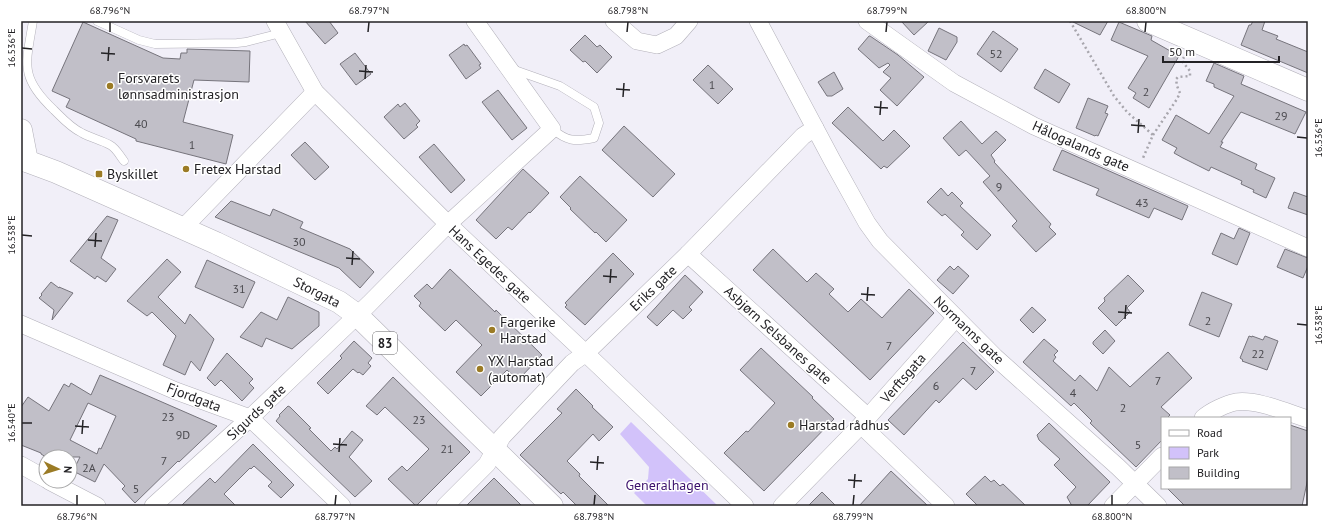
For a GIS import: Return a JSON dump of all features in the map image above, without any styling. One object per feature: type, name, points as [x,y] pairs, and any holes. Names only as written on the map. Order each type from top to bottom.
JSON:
[{"type":"main road","points":[[1148,21],[1308,90]]},
{"type":"main road","name":"Storgata","points":[[21,130],[24,160],[56,172],[183,228],[339,302],[357,315],[552,506]]},
{"type":"street","points":[[475,21],[552,129]]},
{"type":"street","points":[[614,21],[637,41],[657,45],[676,36],[689,21]]},
{"type":"street","name":"Normanns gate","points":[[758,21],[867,223],[880,241],[995,356],[1158,506]]},
{"type":"street","name":"Hålogalands gate","points":[[867,21],[954,83],[1034,126],[1308,248]]},
{"type":"street","name":"Hans Egedes gate","points":[[278,27],[315,92],[448,224],[586,353],[745,506]]},
{"type":"street","points":[[183,228],[315,92]]},
{"type":"street","name":"Eriks gate","points":[[494,450],[502,437],[572,363],[586,353],[688,254],[803,136],[815,128]]},
{"type":"street","name":"Sigurds gate","points":[[153,506],[250,418],[357,315],[448,224],[552,129]]},
{"type":"street","name":"Asbjørn Selsbanes gate","points":[[688,254],[864,421],[946,506]]},
{"type":"street","name":"Verftsgata","points":[[782,506],[864,421],[956,318]]},
{"type":"street","name":"Fjordgata","points":[[21,324],[176,391],[250,418],[342,506]]},
{"type":"street","points":[[1204,417],[1210,412],[1236,402],[1259,403],[1308,419]]},
{"type":"street","points":[[445,506],[487,464],[494,450]]},
{"type":"street","points":[[1113,506],[1161,457]]},
{"type":"street","points":[[21,465],[38,475]]},
{"type":"street","points":[[64,489],[97,506]]},
{"type":"lane","points":[[33,21],[27,56],[27,69],[36,92],[72,127],[82,133],[112,145],[124,161]]},
{"type":"lane","points":[[97,21],[139,40],[155,44],[242,43],[278,27]]},
{"type":"lane","points":[[507,67],[560,86],[594,107],[599,123],[594,138],[581,141],[563,138],[552,129]]},
{"type":"path","points":[[1070,21],[1114,96],[1127,112],[1153,135]]},
{"type":"path","points":[[1137,171],[1153,135],[1180,93],[1176,79],[1178,77],[1190,76],[1190,71],[1182,61],[1186,56]]},
{"type":"green space","name":"Generalhagen","points":[[631,422],[718,506],[647,506],[634,493],[648,479],[649,467],[620,434]]},
{"type":"building","points":[[305,21],[329,21],[338,33],[325,44]]},
{"type":"building","points":[[901,21],[929,21],[914,35]]},
{"type":"building","points":[[1071,21],[1108,21],[1100,35]]},
{"type":"building","points":[[1253,21],[1265,21],[1262,30],[1278,36],[1276,39],[1308,52],[1308,73],[1241,45],[1249,25],[1251,25]]},
{"type":"building","name":"Forsvarets lønnsadministrasjon","points":[[83,22],[163,58],[180,59],[181,53],[187,53],[187,49],[250,51],[249,82],[194,80],[183,122],[233,135],[226,164],[136,141],[136,139],[66,107],[70,99],[52,91]]},
{"type":"building","points":[[1119,22],[1152,36],[1151,40],[1179,56],[1149,108],[1133,98],[1136,93],[1128,88],[1148,56],[1111,40]]},
{"type":"building","points":[[939,28],[957,37],[957,42],[946,60],[928,51]]},
{"type":"building","points":[[993,31],[1018,49],[1001,72],[977,54]]},
{"type":"building","points":[[585,35],[597,47],[600,45],[612,57],[597,73],[585,61],[583,62],[570,50]]},
{"type":"building","points":[[869,36],[898,55],[924,77],[897,106],[880,90],[891,78],[883,72],[890,65],[888,63],[879,68],[858,49]]},
{"type":"building","points":[[464,44],[465,46],[467,45],[481,64],[479,65],[481,68],[466,79],[449,55]]},
{"type":"building","points":[[355,53],[371,74],[356,85],[340,64]]},
{"type":"building","points":[[1214,63],[1244,76],[1241,84],[1306,112],[1295,134],[1241,112],[1221,142],[1223,142],[1220,147],[1257,164],[1255,169],[1275,178],[1266,198],[1241,184],[1242,181],[1211,167],[1209,171],[1174,153],[1177,148],[1162,140],[1176,115],[1209,134],[1234,96],[1214,87],[1214,84],[1206,81]]},
{"type":"building","points":[[708,65],[733,89],[718,104],[693,80]]},
{"type":"building","points":[[1045,69],[1070,84],[1059,103],[1034,88]]},
{"type":"building","points":[[834,72],[843,89],[832,96],[827,96],[818,82]]},
{"type":"building","points":[[498,90],[527,128],[512,140],[482,102]]},
{"type":"building","points":[[1088,98],[1108,106],[1105,113],[1108,114],[1098,136],[1076,128]]},
{"type":"building","points":[[405,103],[420,121],[416,125],[418,127],[404,139],[384,117],[398,104],[400,107]]},
{"type":"building","points":[[848,107],[883,141],[894,130],[910,146],[887,168],[884,166],[881,169],[832,123]]},
{"type":"building","points":[[961,121],[982,144],[996,131],[1006,140],[991,155],[995,161],[994,162],[1051,224],[1049,227],[1056,234],[1036,252],[1012,226],[1017,221],[983,182],[990,176],[966,150],[959,156],[943,138]]},
{"type":"building","points":[[624,126],[675,174],[653,197],[602,150]]},
{"type":"building","points":[[305,142],[329,167],[315,180],[291,155]]},
{"type":"building","points":[[434,144],[465,180],[451,193],[419,157]]},
{"type":"building","points":[[1062,150],[1188,206],[1182,220],[1154,208],[1149,218],[1096,195],[1099,189],[1053,170]]},
{"type":"building","points":[[523,169],[549,193],[512,230],[508,227],[496,239],[476,220]]},
{"type":"building","points":[[580,176],[627,220],[606,242],[570,209],[571,208],[560,197]]},
{"type":"building","points":[[941,188],[948,196],[952,192],[963,203],[960,206],[991,235],[977,250],[961,235],[964,232],[945,214],[942,216],[927,202]]},
{"type":"building","points":[[1294,192],[1308,197],[1308,215],[1288,208]]},
{"type":"building","points":[[231,201],[270,216],[273,209],[303,222],[300,228],[350,249],[374,272],[360,288],[339,268],[215,217]]},
{"type":"building","points":[[107,216],[118,220],[101,258],[116,269],[106,282],[97,276],[95,279],[70,261]]},
{"type":"building","points":[[1239,228],[1250,233],[1237,265],[1212,254],[1221,233],[1234,239]]},
{"type":"building","points":[[773,249],[807,282],[816,273],[834,289],[829,294],[848,312],[861,299],[882,318],[909,289],[934,313],[870,380],[753,270]]},
{"type":"building","points":[[1285,249],[1308,258],[1308,266],[1303,278],[1277,267]]},
{"type":"building","points":[[613,253],[634,274],[585,325],[565,307],[567,305],[565,303]]},
{"type":"building","points":[[167,259],[181,272],[158,297],[185,324],[190,314],[214,339],[200,371],[191,361],[185,375],[163,365],[176,336],[152,312],[147,316],[127,301]]},
{"type":"building","points":[[207,260],[255,282],[243,308],[195,287]]},
{"type":"building","points":[[950,266],[954,270],[958,266],[969,276],[953,294],[937,280]]},
{"type":"building","points":[[450,269],[495,312],[496,310],[542,355],[518,380],[507,370],[481,396],[456,372],[482,345],[456,320],[445,331],[419,306],[421,303],[414,296],[427,284],[432,289]]},
{"type":"building","points":[[685,275],[703,292],[689,307],[692,310],[683,319],[673,310],[657,326],[647,317]]},
{"type":"building","points":[[1128,275],[1144,291],[1127,308],[1130,312],[1116,326],[1098,308],[1105,301],[1104,298]]},
{"type":"building","points":[[51,282],[59,288],[73,293],[52,320],[54,310],[39,298]]},
{"type":"building","points":[[1202,292],[1232,304],[1219,337],[1189,325]]},
{"type":"building","points":[[288,297],[319,312],[319,326],[292,349],[266,338],[262,347],[240,337],[261,312],[277,320]]},
{"type":"building","points":[[1032,307],[1046,320],[1033,333],[1020,320]]},
{"type":"building","points":[[1105,330],[1115,341],[1103,354],[1093,344],[1093,342]]},
{"type":"building","points":[[1249,336],[1263,340],[1265,336],[1278,341],[1267,370],[1242,361],[1243,360],[1240,358]]},
{"type":"building","points":[[1044,339],[1058,351],[1054,355],[1056,357],[1053,361],[1075,381],[1080,375],[1097,391],[1109,367],[1130,387],[1168,352],[1192,378],[1161,407],[1170,415],[1168,417],[1161,417],[1161,441],[1136,467],[1090,423],[1092,421],[1074,403],[1071,406],[1023,362]]},
{"type":"building","points":[[354,341],[372,358],[368,363],[371,366],[363,375],[353,369],[328,394],[317,383],[342,358],[340,356]]},
{"type":"building","points":[[963,342],[994,372],[976,390],[963,378],[939,403],[936,400],[904,435],[888,420]]},
{"type":"building","name":"Harstad rådhus","points":[[761,348],[834,419],[764,491],[724,453],[746,431],[748,432],[775,403],[740,370]]},
{"type":"building","points":[[227,353],[253,379],[249,383],[254,388],[242,401],[221,380],[215,386],[207,378]]},
{"type":"building","points":[[100,375],[217,426],[135,503],[122,489],[125,486],[104,464],[95,482],[78,474],[78,461],[80,457],[78,457],[78,449],[38,449],[38,452],[21,445],[21,407],[28,397],[49,411],[64,384],[69,387],[71,383],[91,395]],"holes":[[[88,403],[116,416],[101,449],[99,448],[97,454],[70,440]]]},
{"type":"building","points":[[393,377],[470,452],[416,506],[388,479],[402,466],[407,471],[429,449],[385,407],[377,415],[366,406]]},
{"type":"building","points":[[576,389],[613,427],[599,441],[593,434],[567,461],[580,474],[579,476],[609,506],[577,506],[563,492],[561,494],[520,455],[562,413],[557,409]]},
{"type":"building","points":[[288,406],[311,428],[309,429],[331,451],[335,447],[337,449],[352,431],[363,440],[349,457],[372,481],[355,497],[276,421],[280,416],[279,415]]},
{"type":"building","points":[[1049,423],[1110,482],[1087,506],[1072,506],[1067,497],[1076,487],[1054,465],[1060,459],[1039,440],[1037,435]]},
{"type":"building","points":[[1291,425],[1308,431],[1308,478],[1302,506],[1185,506],[1168,489],[1291,489]]},
{"type":"building","points":[[253,444],[294,485],[281,498],[268,486],[272,482],[254,466],[251,469],[250,468],[224,494],[236,506],[181,506],[210,478],[215,483]]},
{"type":"building","points":[[891,471],[928,506],[859,506]]},
{"type":"building","points":[[985,476],[991,482],[994,480],[1000,486],[1003,484],[1026,506],[978,506],[966,494]]},
{"type":"building","points":[[494,478],[522,506],[466,506]]},
{"type":"building","points":[[822,492],[836,506],[808,506]]},
{"type":"place","name":"Forsvarets lønnsadministrasjon","points":[[110,86]]},
{"type":"place","name":"Fretex Harstad","points":[[186,169]]},
{"type":"place","name":"Byskillet","points":[[99,174]]},
{"type":"place","name":"Fargerike Harstad","points":[[492,330]]},
{"type":"place","name":"YX Harstad (automat)","points":[[480,369]]},
{"type":"place","name":"Harstad rådhus","points":[[791,425]]}]
